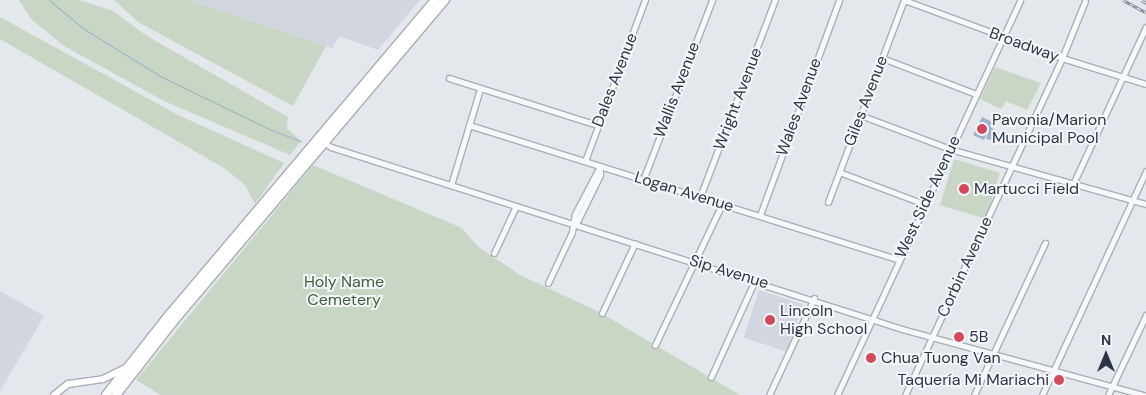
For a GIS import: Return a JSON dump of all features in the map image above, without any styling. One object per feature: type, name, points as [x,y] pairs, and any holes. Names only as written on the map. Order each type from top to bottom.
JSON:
[{"type":"highway","points":[[116,395],[435,0]]},
{"type":"highway","points":[[106,395],[127,367],[321,140],[444,0]]},
{"type":"main road","points":[[54,395],[68,384],[108,378],[127,367]]},
{"type":"street","name":"Dales Avenue","points":[[584,161],[645,0]]},
{"type":"street","name":"Wallis Avenue","points":[[643,180],[712,0]]},
{"type":"street","name":"Wright Avenue","points":[[700,198],[775,0]]},
{"type":"street","name":"Wales Avenue","points":[[760,215],[839,0]]},
{"type":"street","name":"Broadway","points":[[904,0],[1003,38],[1146,84]]},
{"type":"street","name":"Giles Avenue","points":[[828,202],[904,0]]},
{"type":"street","name":"West Side Avenue","points":[[837,395],[1020,0]]},
{"type":"street","name":"Corbin Avenue","points":[[905,395],[1062,58],[1085,1]]},
{"type":"street","points":[[1073,184],[1146,27]]},
{"type":"street","points":[[882,58],[976,94]]},
{"type":"street","points":[[449,78],[598,125]]},
{"type":"street","points":[[451,185],[480,88]]},
{"type":"street","points":[[860,115],[950,149],[1146,204]]},
{"type":"street","name":"Logan Avenue","points":[[469,125],[899,260]]},
{"type":"street","name":"Sip Avenue","points":[[321,140],[516,206],[814,298],[932,337],[1144,395]]},
{"type":"street","points":[[548,284],[575,224],[575,214],[600,166]]},
{"type":"street","points":[[1042,395],[1146,171]]},
{"type":"street","points":[[839,172],[924,204]]},
{"type":"street","points":[[655,345],[722,204]]},
{"type":"street","points":[[494,253],[516,206]]},
{"type":"street","points":[[602,313],[635,243]]},
{"type":"street","points":[[974,395],[1045,243]]},
{"type":"street","points":[[711,377],[756,280]]},
{"type":"street","points":[[769,395],[814,298]]},
{"type":"street","points":[[1108,395],[1146,314]]},
{"type":"shaded area","points":[[188,0],[420,0],[378,50],[339,36],[332,48]]},
{"type":"shaded area","name":"Lincoln High School","points":[[759,290],[803,304],[787,352],[744,338]]},
{"type":"shaded area","points":[[0,291],[44,316],[0,391]]},
{"type":"green space","points":[[19,0],[79,0],[113,11],[147,36],[288,117],[287,128],[301,141],[290,155],[164,101],[64,46],[31,19]]},
{"type":"green space","points":[[114,0],[188,0],[326,46],[293,106],[138,22]]},
{"type":"green space","points":[[0,17],[178,115],[284,163],[255,204],[245,185],[224,168],[0,39]]},
{"type":"green space","points":[[995,67],[1041,83],[1027,110],[1006,101],[1001,109],[980,99]]},
{"type":"green space","name":"Martucci Field","points":[[954,159],[1000,173],[986,219],[940,205]]},
{"type":"green space","name":"Holy Name Cemetery","points":[[313,165],[462,228],[477,246],[520,275],[599,312],[740,395],[161,395],[136,380]]},
{"type":"water","name":"Pavonia/Marion Municipal Pool","points":[[982,117],[992,122],[990,126],[996,132],[993,140],[986,139],[989,129],[984,140],[973,135]]},
{"type":"waterway","points":[[49,0],[84,29],[160,76],[269,129],[301,141]]},
{"type":"railway","points":[[1123,0],[1146,12]]},
{"type":"railway","points":[[1142,0],[1146,3]]},
{"type":"place","name":"Pavonia/Marion Municipal Pool","points":[[982,129]]},
{"type":"place","name":"Martucci Field","points":[[964,189]]},
{"type":"place","name":"Lincoln High School","points":[[770,320]]},
{"type":"place","name":"5B","points":[[959,337]]},
{"type":"place","name":"Chua Tuong Van","points":[[871,358]]},
{"type":"place","name":"Taquería Mi Mariachi","points":[[1059,380]]}]
